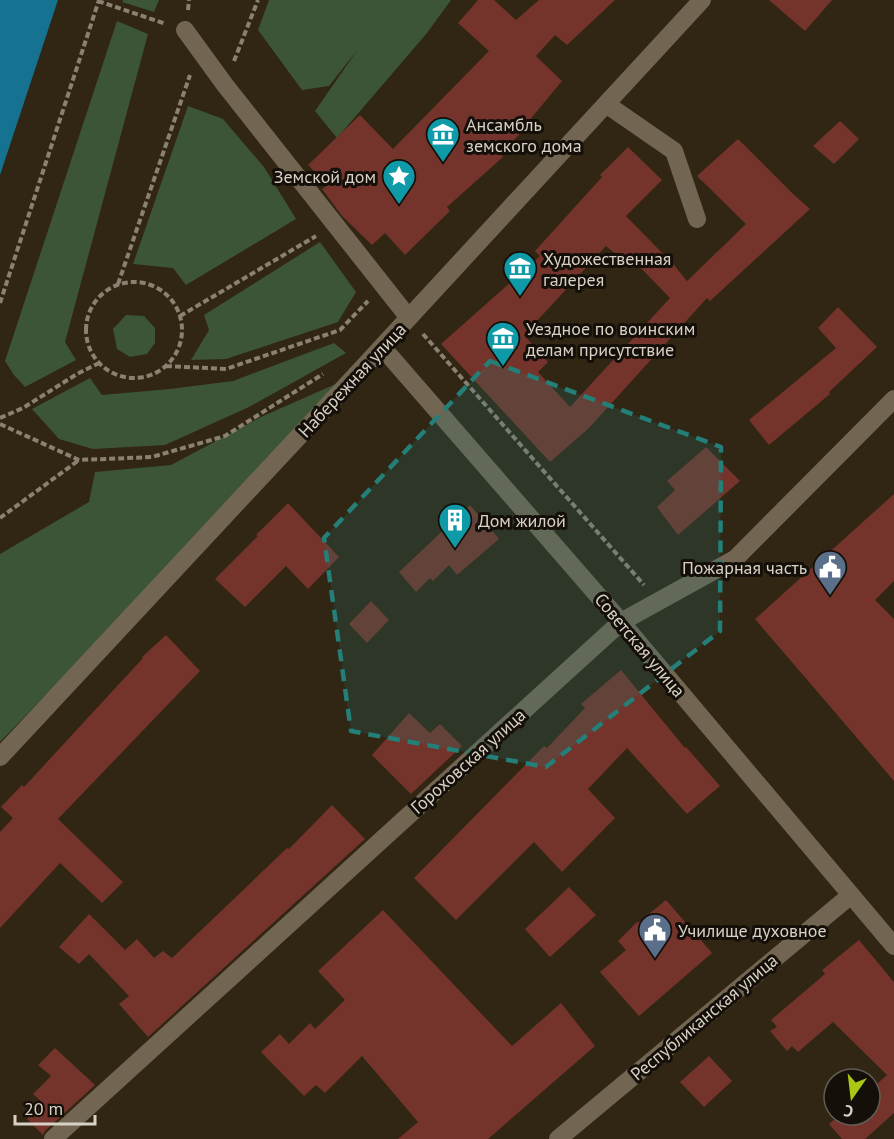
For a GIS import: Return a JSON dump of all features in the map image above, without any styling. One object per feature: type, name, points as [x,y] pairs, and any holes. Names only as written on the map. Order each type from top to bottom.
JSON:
[{"type":"street","name":"Набережная улица","points":[[0,757],[702,0]]},
{"type":"street","points":[[184,30],[409,318]]},
{"type":"street","points":[[606,104],[674,151],[697,219]]},
{"type":"street","name":"Советская улица","points":[[382,347],[621,622],[894,946]]},
{"type":"street","name":"Гороховская улица","points":[[53,1139],[621,622],[735,559],[894,399]]},
{"type":"street","name":"Республиканская улица","points":[[558,1139],[851,895]]},
{"type":"path","points":[[0,303],[99,0],[184,30]]},
{"type":"path","points":[[225,85],[258,0]]},
{"type":"path","points":[[118,284],[199,50]]},
{"type":"path","points":[[180,316],[336,225]]},
{"type":"path","points":[[133,281],[148,284],[162,291],[174,302],[180,316],[182,330],[180,344],[174,356],[165,366],[153,374],[124,377],[111,372],[99,363],[90,350],[86,335],[87,318],[93,304],[104,292],[118,284],[133,281]]},
{"type":"path","points":[[165,366],[226,369],[340,330],[383,285]]},
{"type":"path","points":[[409,318],[658,601]]},
{"type":"path","points":[[0,418],[23,408],[99,363]]},
{"type":"path","points":[[0,424],[79,460],[152,457],[225,436],[330,370],[362,369]]},
{"type":"path","points":[[0,518],[79,460]]},
{"type":"highlighted area","points":[[490,361],[721,447],[720,631],[546,767],[351,731],[324,538]]},
{"type":"green space","points":[[123,0],[159,0],[154,12],[122,2]]},
{"type":"green space","points":[[269,0],[451,0],[427,33],[337,138],[315,111],[358,49],[329,86],[302,90],[258,30]]},
{"type":"green space","points":[[117,21],[148,34],[65,342],[76,360],[25,387],[5,361]]},
{"type":"green space","points":[[188,106],[223,119],[264,167],[296,219],[186,285],[173,268],[133,264]]},
{"type":"green space","points":[[320,242],[356,292],[338,322],[226,359],[191,360],[209,330],[204,315]]},
{"type":"green space","points":[[126,315],[144,316],[155,328],[155,343],[147,354],[130,357],[117,349],[113,329]]},
{"type":"green space","points":[[334,343],[346,353],[249,407],[165,445],[93,449],[59,439],[32,409],[90,378],[102,395],[233,381]]},
{"type":"green space","points":[[356,375],[0,742],[0,554],[89,502],[95,472],[171,465],[261,417]]},
{"type":"water","points":[[0,0],[58,0],[0,175]]},
{"type":"building","name":"Ансамбль земского дома","points":[[478,0],[494,0],[516,20],[539,0],[615,0],[567,45],[555,35],[536,56],[562,81],[528,122],[530,123],[501,154],[503,157],[447,207],[450,211],[405,255],[385,233],[372,245],[342,216],[322,189],[328,185],[308,165],[360,115],[393,149],[489,51],[458,23]]},
{"type":"building","points":[[769,0],[832,0],[805,31]]},
{"type":"building","points":[[840,121],[859,139],[834,164],[813,146]]},
{"type":"building","points":[[738,139],[810,209],[710,301],[707,298],[589,428],[550,462],[441,344],[540,256],[535,251],[602,177],[600,175],[628,147],[662,180],[626,216],[687,281],[746,224],[697,176]],"holes":[[[606,246],[628,265],[633,260],[670,298],[570,407],[538,372],[548,362],[524,335]]]},
{"type":"building","points":[[838,307],[877,347],[829,392],[830,394],[769,445],[749,420],[836,348],[818,328]]},
{"type":"building","points":[[706,447],[740,481],[678,535],[657,507],[675,490],[667,481]]},
{"type":"building","points":[[894,494],[894,581],[875,600],[894,619],[894,781],[755,619]]},
{"type":"building","points":[[288,503],[339,557],[308,589],[286,566],[245,607],[215,579]]},
{"type":"building","name":"Дом жилой","points":[[470,505],[499,539],[457,575],[449,565],[433,581],[430,578],[416,592],[399,572]]},
{"type":"building","points":[[371,601],[389,620],[367,643],[349,624]]},
{"type":"building","points":[[166,635],[200,671],[58,819],[123,882],[102,903],[60,863],[0,928],[0,832],[13,818],[1,807],[22,785],[24,787],[142,657]]},
{"type":"building","points":[[621,670],[685,748],[720,786],[687,814],[627,748],[588,789],[615,818],[562,872],[534,842],[456,920],[414,878],[544,746],[547,748],[585,708],[581,704]]},
{"type":"building","points":[[409,713],[430,733],[440,724],[462,746],[411,794],[372,755]]},
{"type":"building","points":[[332,805],[365,839],[148,1037],[119,1004],[129,996],[89,954],[79,964],[59,947],[89,914],[125,950],[137,939],[154,958],[163,951],[172,958],[287,848],[289,849]]},
{"type":"building","points":[[569,887],[596,915],[550,957],[525,929]]},
{"type":"building","points":[[666,900],[712,953],[639,1016],[600,972],[626,950],[618,941],[637,922]]},
{"type":"building","points":[[383,910],[512,1046],[561,1003],[595,1046],[488,1139],[398,1139],[418,1122],[362,1056],[325,1093],[316,1085],[304,1096],[261,1052],[280,1034],[289,1044],[310,1023],[315,1029],[345,1000],[318,971]]},
{"type":"building","points":[[859,940],[894,982],[894,1113],[882,1124],[882,1079],[887,1075],[882,1067],[879,1067],[833,1022],[798,1052],[792,1046],[787,1051],[770,1031],[777,1027],[771,1020],[825,974],[822,970]]},
{"type":"building","points":[[55,1048],[95,1085],[43,1135],[27,1119],[44,1104],[33,1094],[51,1076],[38,1065]]},
{"type":"building","points":[[709,1056],[732,1081],[704,1107],[680,1082]]},
{"type":"building","points":[[832,1127],[878,1127],[865,1139],[842,1139]]},
{"type":"place","name":"Ансамбль земского дома","points":[[443,163]]},
{"type":"place","name":"Земской дом","points":[[399,205]]},
{"type":"place","name":"Художественная галерея","points":[[520,297]]},
{"type":"place","name":"Уездное по воинским делам присутствие","points":[[503,367]]},
{"type":"place","name":"Дом жилой","points":[[455,549]]},
{"type":"place","name":"Пожарная часть","points":[[830,596]]},
{"type":"place","name":"Училище духовное","points":[[655,959]]}]
